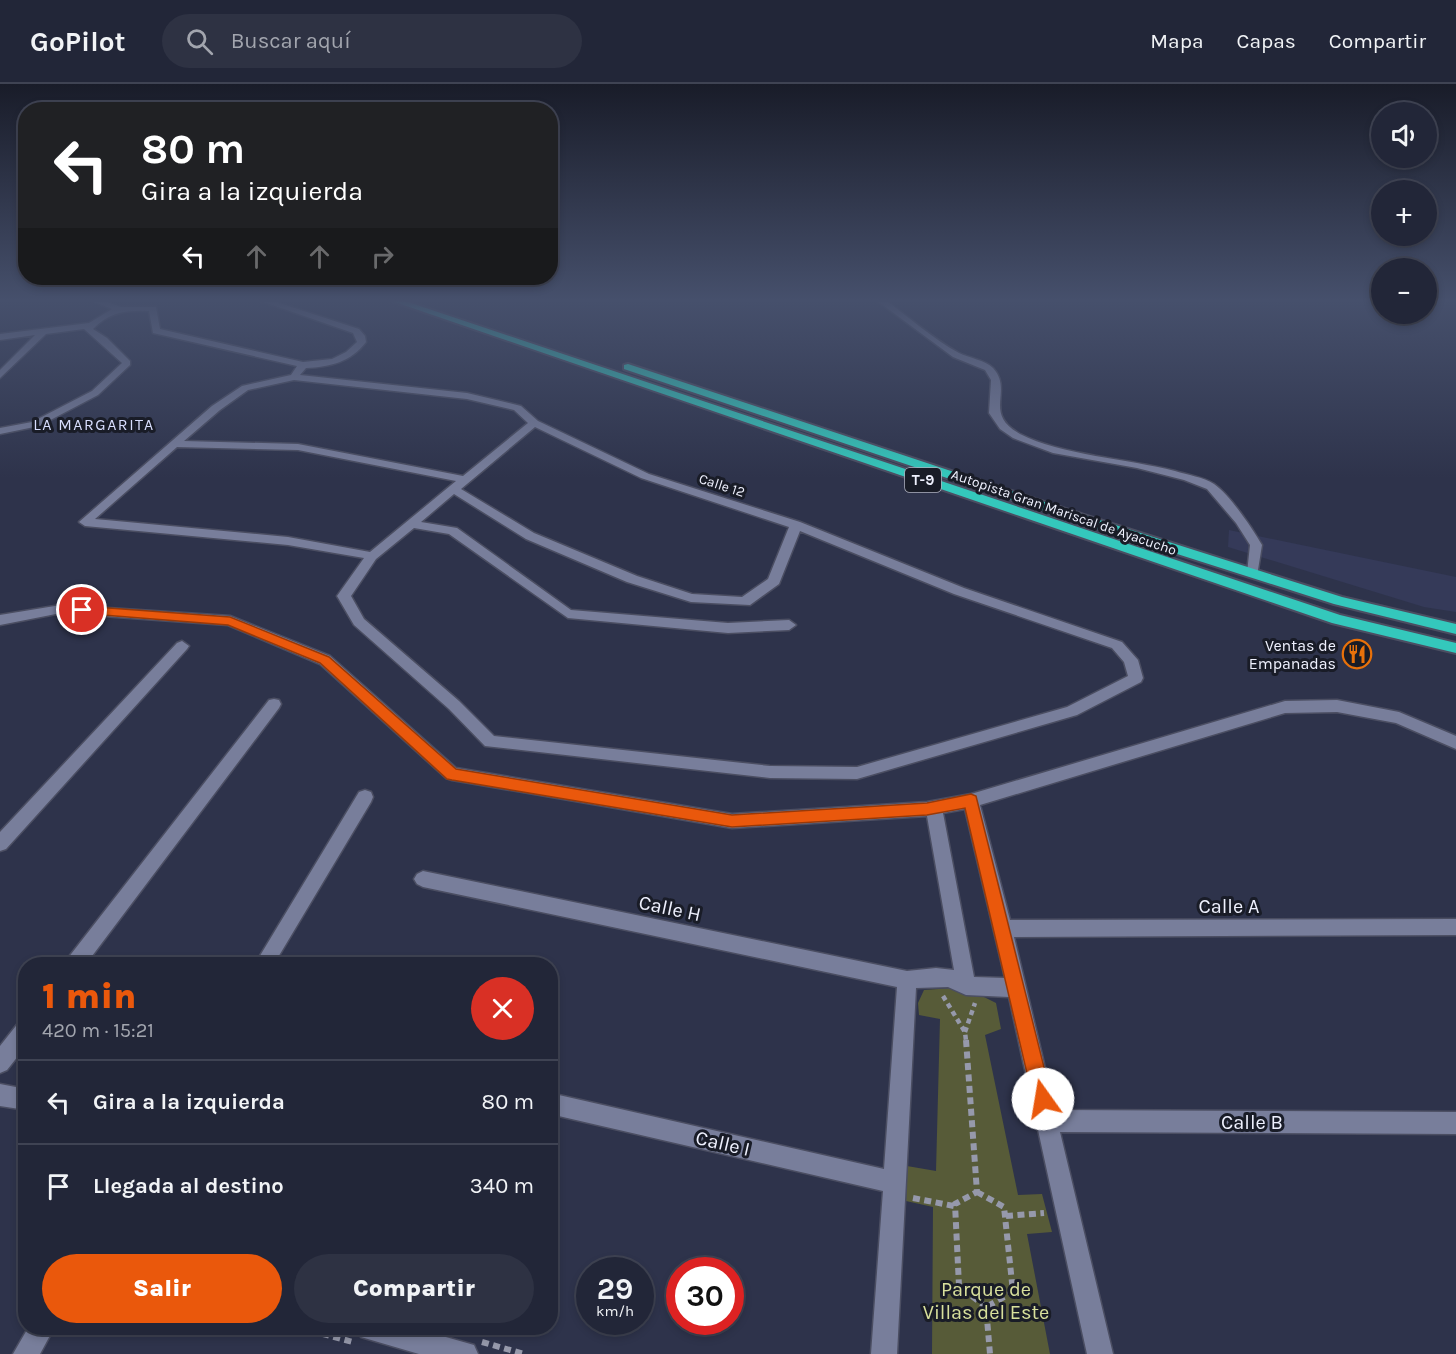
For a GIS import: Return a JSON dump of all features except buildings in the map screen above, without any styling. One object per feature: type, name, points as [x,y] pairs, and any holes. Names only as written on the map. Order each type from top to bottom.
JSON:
[{"type":"highway","name":"Autopista Gran Mariscal de Ayacucho","points":[[567,359],[1326,615],[1456,648]]},
{"type":"highway","name":"Autopista Gran Mariscal de Ayacucho","points":[[604,359],[1339,601],[1456,629]]},
{"type":"street","points":[[0,375],[16,359]]},
{"type":"street","points":[[0,431],[35,424],[95,393],[127,363],[123,359]]},
{"type":"street","points":[[278,359],[303,365],[341,359]]},
{"type":"street","points":[[967,359],[988,368],[996,380],[993,408],[996,417],[1004,427],[1017,436],[1057,451],[1155,469],[1211,487],[1241,521],[1256,545],[1253,573]]},
{"type":"street","points":[[294,377],[303,365]]},
{"type":"street","name":"Calle 12","points":[[294,377],[477,398],[518,408],[534,423],[645,476],[796,525],[959,591],[1117,645],[1131,660],[1136,678],[1072,711],[857,773],[770,772],[490,742],[454,705],[359,622],[344,597],[372,556],[288,541],[85,522],[216,408],[245,388],[294,377]]},
{"type":"street","points":[[372,556],[534,423]]},
{"type":"street","points":[[177,444],[298,447],[467,480]]},
{"type":"street","points":[[454,489],[530,536],[632,579],[691,598],[745,602],[774,581],[796,525]]},
{"type":"street","points":[[412,524],[453,531],[568,614],[728,628],[789,625]]},
{"type":"street","points":[[0,620],[61,609],[230,621],[325,660],[452,774],[732,821],[927,809],[971,801],[1284,707],[1337,706],[1399,718],[1456,743]]},
{"type":"street","points":[[0,844],[182,646]]},
{"type":"street","points":[[80,957],[274,704]]},
{"type":"street","points":[[268,957],[365,797]]},
{"type":"street","points":[[971,801],[1017,988],[1100,1354]]},
{"type":"street","points":[[934,807],[971,993]]},
{"type":"street","name":"Calle H","points":[[423,879],[907,980],[950,978],[971,993],[1017,988]]},
{"type":"street","name":"Calle A","points":[[1003,929],[1456,927]]},
{"type":"street","points":[[884,1354],[902,1190],[907,980]]},
{"type":"street","points":[[0,1063],[18,1039]]},
{"type":"street","points":[[0,1095],[18,1098]]},
{"type":"street","name":"Calle I","points":[[558,1105],[902,1190]]},
{"type":"street","name":"Calle B","points":[[1048,1121],[1456,1123]]},
{"type":"street","points":[[26,1354],[38,1335]]},
{"type":"street","points":[[366,1336],[465,1354]]},
{"type":"path","points":[[941,993],[965,1032]]},
{"type":"path","points":[[971,993],[965,1032],[977,1192]]},
{"type":"path","points":[[902,1190],[954,1206]]},
{"type":"path","points":[[954,1206],[977,1192]]},
{"type":"path","points":[[977,1192],[1004,1207],[1013,1292],[986,1307]]},
{"type":"path","points":[[954,1206],[958,1286],[986,1307],[990,1354]]},
{"type":"path","points":[[1006,1216],[1044,1213]]},
{"type":"shaded area","points":[[1229,530],[1456,577],[1456,612],[1424,607],[1228,547]]},
{"type":"green space","name":"Parque de Villas del Este","points":[[952,988],[976,993],[996,1003],[1001,1029],[985,1035],[1018,1195],[1042,1194],[1052,1232],[1027,1234],[1050,1354],[932,1354],[933,1207],[906,1201],[907,1166],[936,1171],[940,1019],[919,1015],[918,1003],[924,990]]},
{"type":"place","name":"Ventas de Empanadas","points":[[1357,654]]},
{"type":"district","name":"LA MARGARITA","points":[[94,424]]},
{"type":"route","points":[[82,610],[230,621],[325,660],[452,774],[732,821],[927,809],[971,801],[1043,1099]]}]
